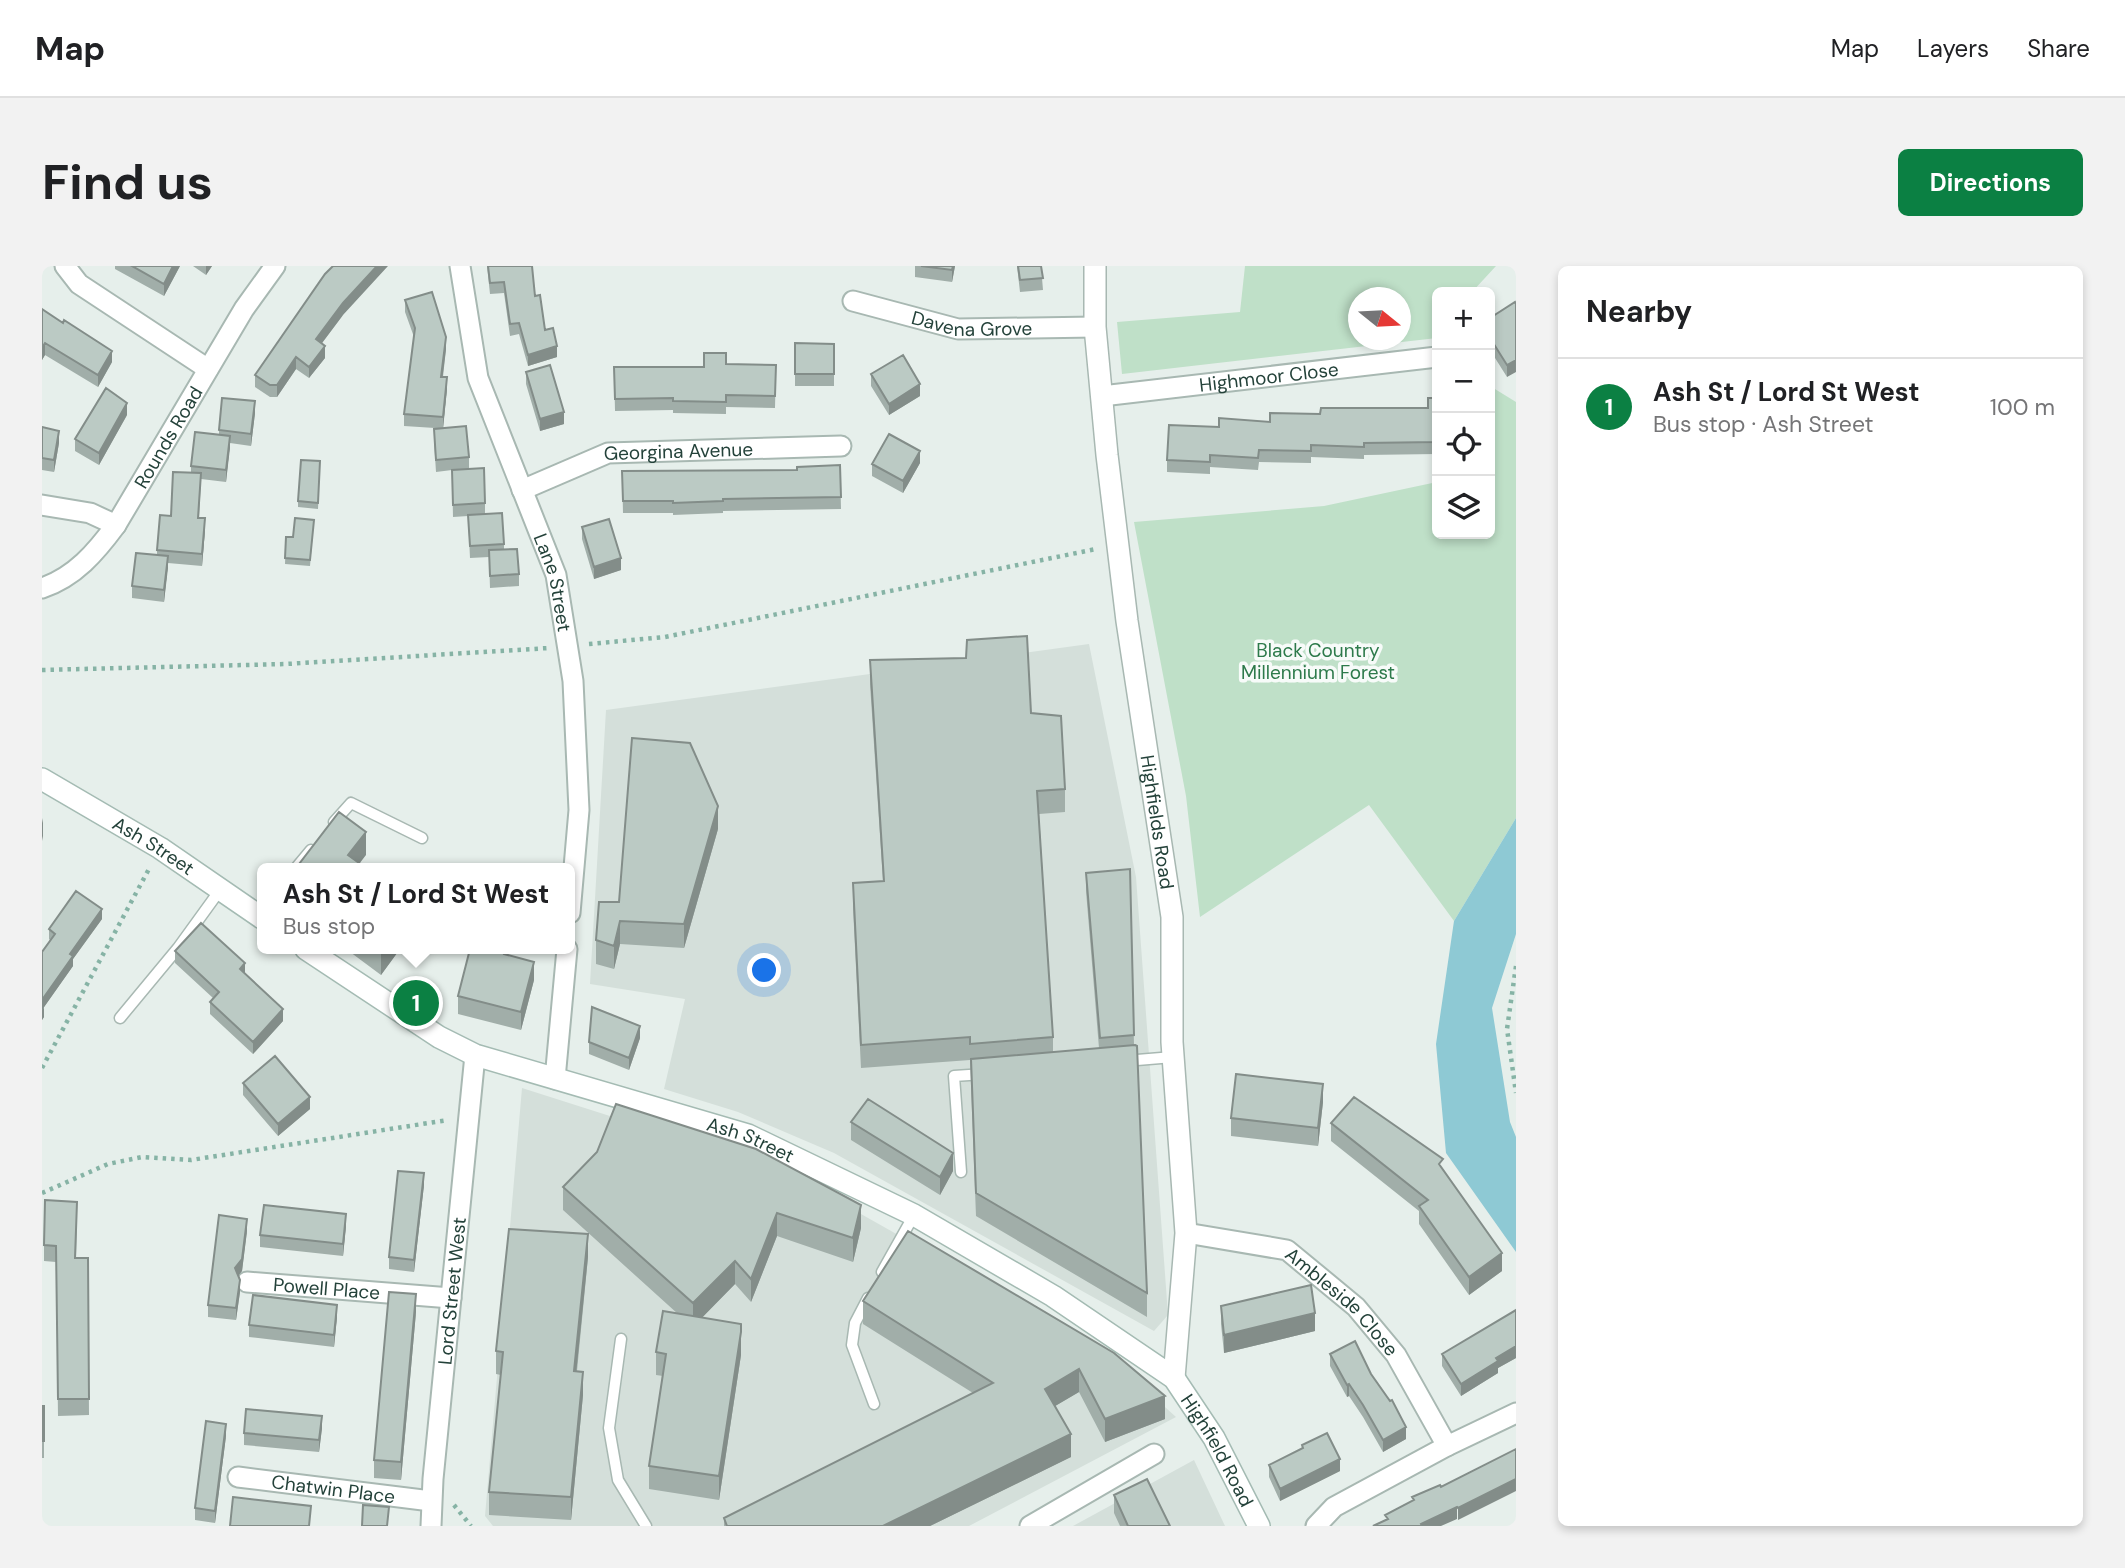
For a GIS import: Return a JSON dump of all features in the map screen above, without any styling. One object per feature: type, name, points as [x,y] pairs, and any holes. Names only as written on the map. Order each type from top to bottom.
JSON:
[{"type":"main road","name":"Highfields Road","points":[[1095,266],[1095,327],[1127,621],[1171,917],[1173,1057],[1186,1233],[1174,1378]]},
{"type":"main road","name":"Ash Street","points":[[42,779],[160,848],[220,890],[257,912]]},
{"type":"main road","name":"Ash Street","points":[[314,954],[439,1037],[475,1055],[748,1135],[915,1215],[1053,1296],[1174,1378]]},
{"type":"main road","name":"Highfield Road","points":[[1174,1378],[1214,1438],[1259,1526]]},
{"type":"street","points":[[65,266],[79,284],[208,369]]},
{"type":"street","name":"Rounds Road","points":[[42,588],[76,570],[96,552],[116,525],[244,309],[275,266]]},
{"type":"street","name":"Lane Street","points":[[460,266],[478,378],[556,575],[573,681],[579,810],[574,863]]},
{"type":"street","name":"Davena Grove","points":[[853,301],[958,329],[1095,327]]},
{"type":"street","name":"Highmoor Close","points":[[1102,396],[1432,358]]},
{"type":"street","name":"Georgina Avenue","points":[[523,490],[608,453],[841,446]]},
{"type":"street","points":[[42,505],[90,513],[116,525]]},
{"type":"street","points":[[555,1079],[567,954]]},
{"type":"street","name":"Lord Street West","points":[[430,1526],[475,1055]]},
{"type":"street","name":"Ambleside Close","points":[[1186,1233],[1287,1250],[1356,1307],[1396,1355],[1447,1446]]},
{"type":"street","name":"Powell Place","points":[[247,1282],[451,1298]]},
{"type":"street","points":[[1316,1526],[1334,1507],[1447,1446],[1516,1413]]},
{"type":"street","points":[[1037,1524],[1154,1454]]},
{"type":"street","name":"Chatwin Place","points":[[238,1477],[431,1501]]},
{"type":"lane","points":[[327,831],[351,803],[422,838]]},
{"type":"lane","points":[[300,863],[319,840]]},
{"type":"lane","points":[[120,1018],[178,948],[220,890]]},
{"type":"lane","points":[[1113,1062],[1173,1057]]},
{"type":"lane","points":[[961,1172],[954,1076],[994,1073]]},
{"type":"lane","points":[[874,1404],[852,1345],[855,1322],[915,1215]]},
{"type":"lane","points":[[621,1339],[608,1428],[618,1480],[646,1526]]},
{"type":"path","points":[[42,1068],[160,848]]},
{"type":"path","points":[[1516,966],[1507,1029],[1516,1093]]},
{"type":"path","points":[[42,1193],[108,1164],[142,1157],[191,1160],[469,1117]]},
{"type":"shaded area","points":[[1089,644],[1136,877],[1168,1315],[1154,1331],[834,1153],[738,1112],[664,1089],[685,999],[590,984],[606,710]]},
{"type":"shaded area","points":[[522,1088],[613,1117],[822,1192],[1102,1350],[1176,1417],[969,1526],[493,1526],[485,1516]]},
{"type":"shaded area","points":[[1194,1460],[1225,1526],[1073,1526]]},
{"type":"green space","points":[[1245,266],[1496,266],[1477,287],[1432,287],[1432,339],[1411,341],[1411,287],[1348,287],[1348,348],[1122,374],[1117,322],[1240,312]]},
{"type":"green space","name":"Black Country Millennium Forest","points":[[1495,389],[1516,402],[1516,818],[1454,921],[1369,805],[1200,917],[1186,796],[1134,522],[1324,506],[1432,483],[1432,539],[1495,539]]},
{"type":"water","points":[[1516,818],[1516,934],[1492,1008],[1510,1122],[1516,1137],[1516,1252],[1446,1153],[1436,1044],[1454,921]]},
{"type":"building","points":[[132,266],[173,266],[164,284]]},
{"type":"building","points":[[333,266],[377,266],[343,303],[316,339],[325,346],[309,367],[296,357],[277,385],[270,385],[255,375]]},
{"type":"building","points":[[488,266],[532,266],[535,296],[540,295],[545,330],[553,328],[557,346],[528,355],[519,323],[510,324],[504,282],[490,283]]},
{"type":"building","points":[[921,266],[953,266],[952,270]]},
{"type":"building","points":[[1018,266],[1041,266],[1043,278],[1020,280]]},
{"type":"building","points":[[432,292],[446,337],[441,377],[447,377],[443,417],[404,414],[415,328],[405,300]]},
{"type":"building","points":[[1515,302],[1516,360],[1507,365],[1495,346],[1495,315]]},
{"type":"building","points":[[42,309],[112,351],[98,375],[45,343],[42,348]]},
{"type":"building","points":[[795,343],[834,344],[834,374],[795,374]]},
{"type":"building","points":[[704,353],[726,353],[726,364],[776,365],[775,396],[726,395],[726,402],[673,401],[673,398],[615,399],[614,367],[704,367]]},
{"type":"building","points":[[903,355],[920,384],[889,404],[871,374]]},
{"type":"building","points":[[550,365],[564,412],[540,419],[526,372]]},
{"type":"building","points":[[106,388],[127,403],[99,453],[75,439]]},
{"type":"building","points":[[222,398],[255,401],[251,434],[219,430]]},
{"type":"building","points":[[1428,398],[1432,398],[1432,442],[1364,443],[1364,447],[1311,445],[1311,451],[1259,450],[1258,458],[1210,455],[1210,462],[1167,460],[1169,425],[1219,427],[1219,418],[1270,422],[1270,413],[1320,414],[1321,408],[1428,408]]},
{"type":"building","points":[[466,426],[469,457],[436,460],[434,429]]},
{"type":"building","points":[[42,427],[59,431],[54,460],[42,458]]},
{"type":"building","points":[[195,432],[230,436],[226,470],[191,466]]},
{"type":"building","points":[[889,434],[920,451],[903,481],[872,464]]},
{"type":"building","points":[[301,460],[320,461],[318,503],[298,501]]},
{"type":"building","points":[[840,465],[841,497],[723,499],[673,503],[623,501],[622,471],[797,470],[797,467]]},
{"type":"building","points":[[484,468],[485,503],[453,505],[452,470]]},
{"type":"building","points":[[173,472],[201,473],[198,518],[205,518],[202,554],[157,550],[160,515],[171,516]]},
{"type":"building","points":[[502,513],[504,544],[470,546],[468,515]]},
{"type":"building","points":[[295,518],[314,520],[310,560],[285,558],[286,537],[293,537]]},
{"type":"building","points":[[609,519],[621,558],[594,567],[582,527]]},
{"type":"building","points":[[517,549],[519,574],[490,576],[489,550]]},
{"type":"building","points":[[136,553],[168,556],[164,590],[132,586]]},
{"type":"building","points":[[1027,636],[1031,713],[1061,716],[1065,789],[1037,791],[1053,1037],[970,1044],[970,1037],[861,1045],[853,883],[884,881],[870,660],[966,658],[967,640]]},
{"type":"building","points":[[632,738],[690,743],[718,806],[684,924],[620,921],[614,946],[596,940],[599,902],[619,902]]},
{"type":"building","points":[[339,812],[366,832],[348,855],[359,863],[300,863]]},
{"type":"building","points":[[1130,869],[1134,1035],[1100,1038],[1086,873]]},
{"type":"building","points":[[76,891],[102,909],[42,1000],[42,952],[55,934],[49,929]]},
{"type":"building","points":[[201,923],[245,963],[240,969],[283,1009],[253,1042],[210,1002],[219,992],[175,951]]},
{"type":"building","points":[[469,954],[504,954],[534,962],[521,1012],[458,996]]},
{"type":"building","points":[[592,1007],[640,1026],[629,1058],[589,1042]]},
{"type":"building","points":[[1135,1045],[1147,1293],[976,1193],[971,1059]]},
{"type":"building","points":[[275,1056],[310,1097],[278,1124],[243,1083]]},
{"type":"building","points":[[1236,1074],[1323,1084],[1318,1128],[1231,1118]]},
{"type":"building","points":[[1354,1097],[1443,1159],[1439,1164],[1502,1253],[1469,1277],[1419,1206],[1428,1200],[1331,1123]]},
{"type":"building","points":[[868,1099],[953,1153],[940,1177],[851,1122]]},
{"type":"building","points":[[616,1104],[756,1149],[861,1205],[853,1238],[777,1213],[751,1279],[735,1261],[693,1303],[563,1187],[597,1152]]},
{"type":"building","points":[[398,1171],[424,1173],[414,1260],[389,1257]]},
{"type":"building","points":[[45,1200],[77,1202],[75,1258],[88,1258],[89,1399],[58,1399],[56,1246],[44,1245]]},
{"type":"building","points":[[264,1205],[346,1214],[343,1244],[260,1235]]},
{"type":"building","points":[[219,1215],[247,1219],[242,1259],[235,1268],[240,1280],[236,1308],[208,1305]]},
{"type":"building","points":[[509,1229],[588,1234],[574,1371],[583,1372],[571,1497],[489,1492],[503,1352],[496,1351]]},
{"type":"building","points":[[908,1231],[1114,1353],[1165,1396],[1105,1419],[1079,1369],[1045,1389],[1071,1434],[883,1526],[727,1526],[724,1518],[993,1383],[863,1301]]},
{"type":"building","points":[[1311,1285],[1315,1313],[1224,1335],[1221,1306]]},
{"type":"building","points":[[389,1292],[416,1294],[401,1462],[374,1460]]},
{"type":"building","points":[[253,1295],[337,1305],[334,1335],[249,1325]]},
{"type":"building","points":[[1516,1310],[1516,1346],[1496,1358],[1498,1361],[1461,1384],[1442,1354]]},
{"type":"building","points":[[663,1311],[741,1324],[719,1476],[649,1466],[666,1354],[656,1352]]},
{"type":"building","points":[[1355,1341],[1371,1374],[1390,1401],[1392,1400],[1406,1427],[1383,1440],[1330,1354]]},
{"type":"building","points":[[44,1406],[44,1441],[42,1441]]},
{"type":"building","points":[[246,1409],[322,1416],[319,1440],[244,1433]]},
{"type":"building","points":[[206,1421],[226,1424],[215,1511],[195,1508]]},
{"type":"building","points":[[1327,1433],[1340,1459],[1280,1489],[1269,1465]]},
{"type":"building","points":[[1516,1449],[1516,1479],[1421,1524],[1422,1526],[1373,1526],[1388,1519],[1385,1515],[1414,1500],[1412,1497],[1440,1485],[1441,1487]]},
{"type":"building","points":[[1147,1479],[1170,1526],[1128,1526],[1114,1495]]},
{"type":"building","points":[[233,1497],[311,1506],[309,1526],[230,1526]]},
{"type":"building","points":[[363,1505],[389,1507],[387,1526],[362,1526]]},
{"type":"place","name":"Ash St / Lord St West","points":[[416,1003]]}]
